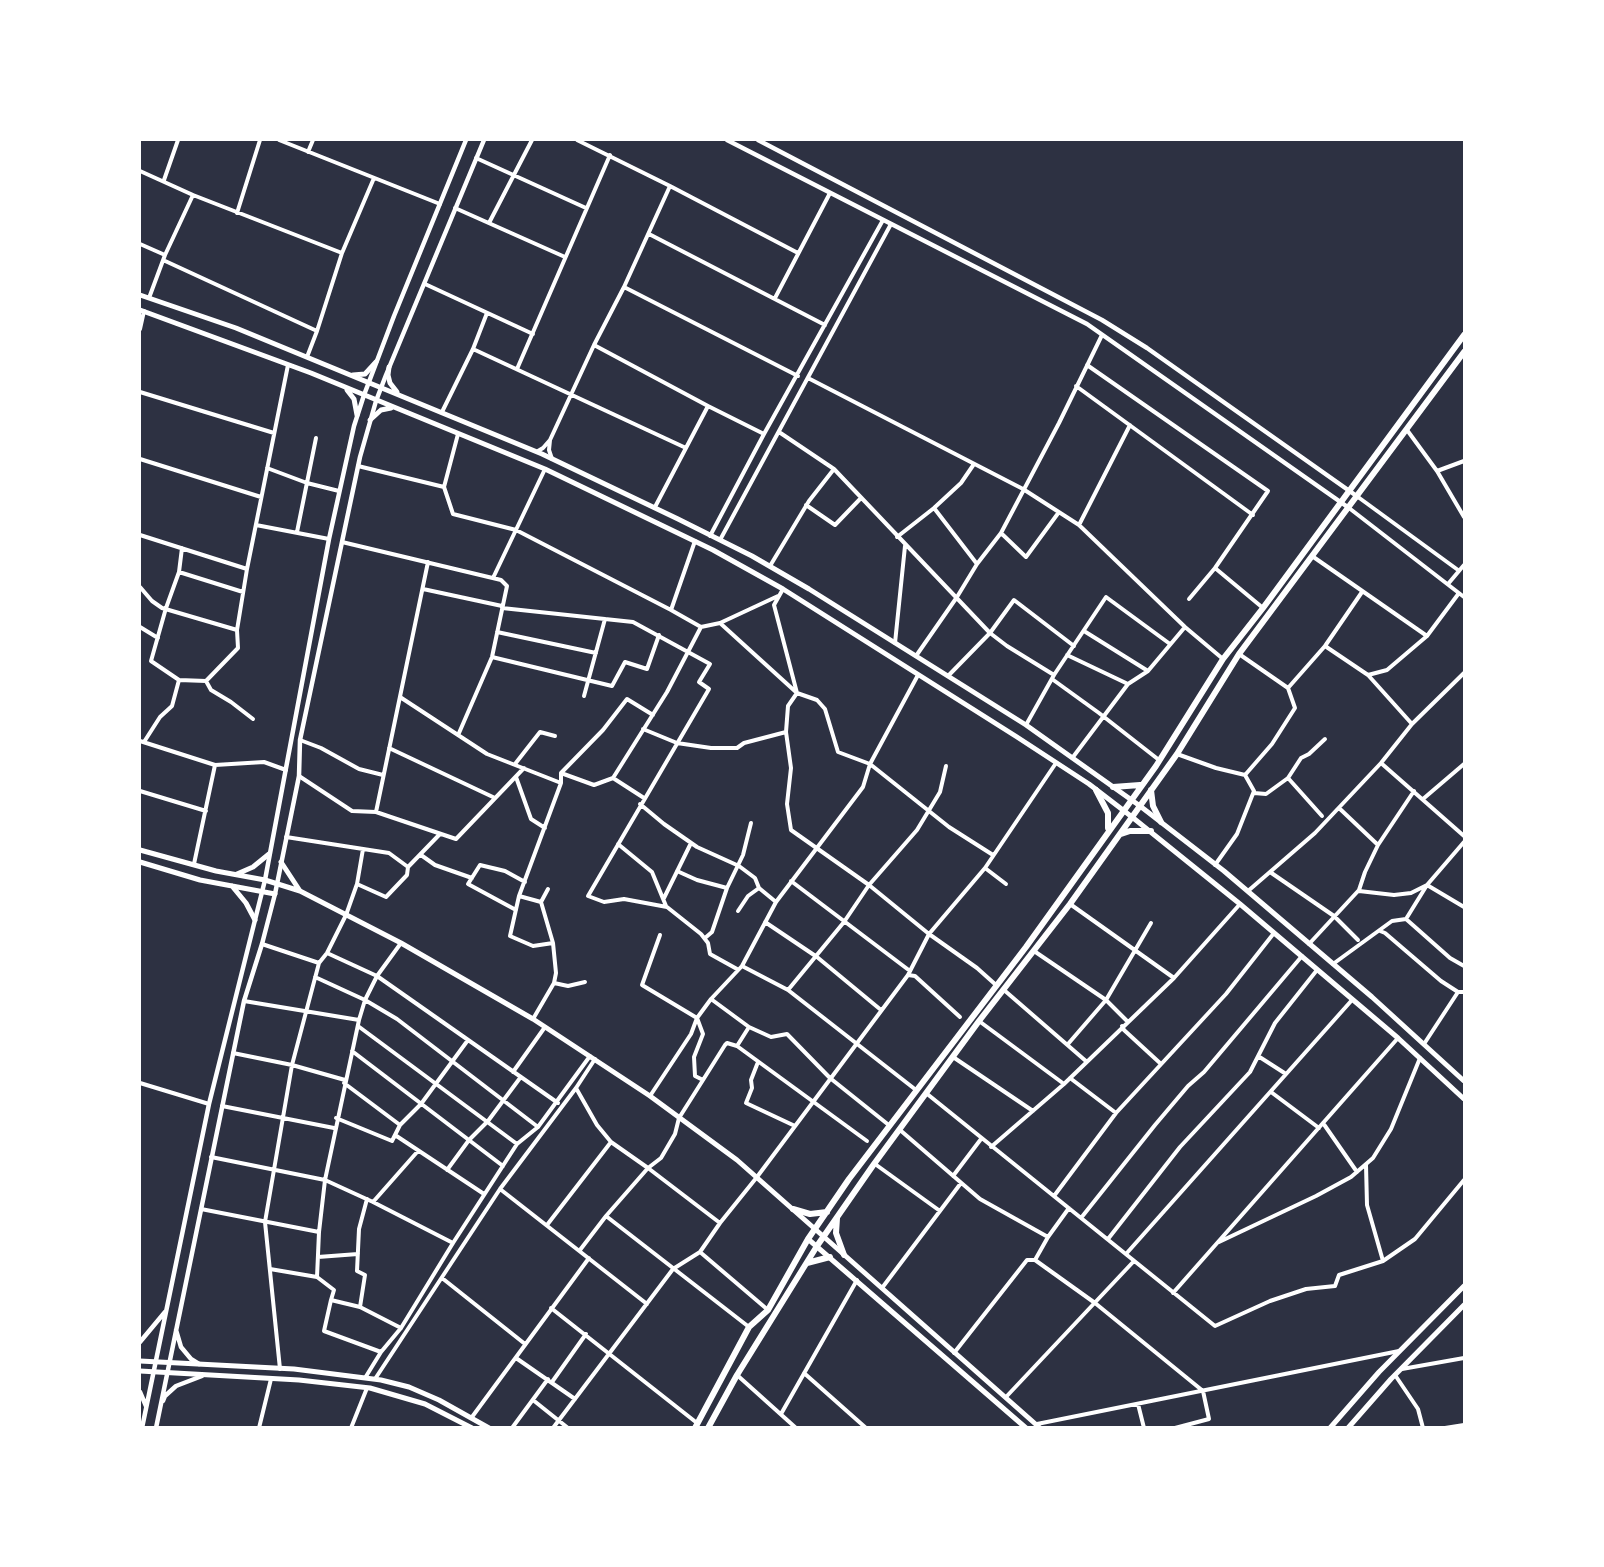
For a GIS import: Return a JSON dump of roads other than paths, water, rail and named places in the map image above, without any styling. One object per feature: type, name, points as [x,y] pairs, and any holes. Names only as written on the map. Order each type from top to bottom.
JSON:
[{"type":"highway","points":[[696,1426],[749,1327],[768,1310],[814,1229],[849,1179],[1026,947],[1159,760],[1223,659],[1464,335]]},
{"type":"highway","points":[[708,1428],[737,1375],[823,1236],[899,1129],[1070,904],[1177,754],[1239,654],[1464,352]]},
{"type":"highway","points":[[1113,787],[1141,784]]},
{"type":"highway","points":[[1096,790],[1108,813],[1108,830]]},
{"type":"highway","points":[[1151,790],[1153,806],[1161,822]]},
{"type":"highway","points":[[1118,835],[1130,831],[1151,831]]},
{"type":"highway","points":[[793,1209],[810,1214],[827,1212]]},
{"type":"highway","points":[[837,1217],[836,1233],[844,1255]]},
{"type":"highway","points":[[807,1263],[830,1257]]},
{"type":"main road","points":[[140,295],[236,328],[536,452],[655,507],[770,566],[1026,725],[1140,806],[1247,891],[1464,1081]]},
{"type":"main road","points":[[142,311],[288,364],[545,469],[695,541],[783,589],[1056,763],[1123,810],[1302,956],[1398,1038],[1464,1099]]},
{"type":"main road","points":[[349,374],[364,374],[376,362]]},
{"type":"main road","points":[[389,367],[390,383],[400,395]]},
{"type":"main road","points":[[344,387],[354,399],[357,415]]},
{"type":"main road","points":[[370,420],[381,410],[395,408]]},
{"type":"main road","points":[[140,850],[265,880],[300,891],[401,943],[533,1019],[650,1096],[757,1177],[881,1289],[1039,1426]]},
{"type":"main road","points":[[237,874],[253,867],[269,854]]},
{"type":"main road","points":[[140,862],[200,880],[275,894]]},
{"type":"main road","points":[[281,862],[300,891]]},
{"type":"main road","points":[[232,885],[246,903],[255,920]]},
{"type":"main road","points":[[808,1239],[1026,1428]]},
{"type":"main road","points":[[1330,1428],[1400,1351],[1464,1286]]},
{"type":"main road","points":[[1352,1426],[1395,1375],[1464,1305]]},
{"type":"main road","points":[[140,1361],[280,1369],[375,1379],[409,1387],[439,1400],[489,1428]]},
{"type":"main road","points":[[140,1371],[271,1378],[367,1388],[401,1395],[425,1404],[472,1428]]},
{"type":"street","points":[[164,180],[178,140]]},
{"type":"street","points":[[237,213],[260,140]]},
{"type":"street","points":[[279,140],[440,204]]},
{"type":"street","points":[[308,152],[313,140]]},
{"type":"street","points":[[142,1428],[210,1104],[265,880],[329,539],[357,415],[464,140]]},
{"type":"street","points":[[156,1428],[244,1001],[275,894],[299,776],[300,740],[358,466],[381,387],[484,140]]},
{"type":"street","points":[[489,223],[532,140]]},
{"type":"street","points":[[577,140],[798,253]]},
{"type":"street","points":[[727,140],[1087,324],[1341,502],[1464,597]]},
{"type":"street","points":[[758,140],[1102,320],[1147,348],[1458,570]]},
{"type":"street","points":[[516,369],[610,155]]},
{"type":"street","points":[[476,158],[586,208]]},
{"type":"street","points":[[140,171],[237,213],[342,253]]},
{"type":"street","points":[[307,357],[342,253],[374,178]]},
{"type":"street","points":[[536,452],[550,440],[670,186]]},
{"type":"street","points":[[775,298],[830,192]]},
{"type":"street","points":[[149,298],[165,255],[193,195]]},
{"type":"street","points":[[456,208],[565,257]]},
{"type":"street","points":[[710,536],[883,220]]},
{"type":"street","points":[[720,540],[891,224]]},
{"type":"street","points":[[648,234],[825,325]]},
{"type":"street","points":[[140,244],[165,255]]},
{"type":"street","points":[[163,261],[317,331]]},
{"type":"street","points":[[425,284],[533,334]]},
{"type":"street","points":[[624,287],[798,376]]},
{"type":"street","points":[[140,329],[142,311]]},
{"type":"street","points":[[442,412],[487,313]]},
{"type":"street","points":[[916,657],[977,564],[1001,533],[1102,335]]},
{"type":"street","points":[[594,345],[764,434]]},
{"type":"street","points":[[472,349],[686,448]]},
{"type":"street","points":[[182,548],[179,572],[151,661],[179,680],[206,681],[238,648],[237,630],[247,569],[288,364]]},
{"type":"street","points":[[1087,365],[1268,491],[1215,568],[1189,599]]},
{"type":"street","points":[[808,378],[1023,489],[1079,525],[1185,627],[1223,659]]},
{"type":"street","points":[[1076,386],[1253,514]]},
{"type":"street","points":[[140,392],[274,433]]},
{"type":"street","points":[[655,507],[708,406]]},
{"type":"street","points":[[1079,525],[1130,425]]},
{"type":"street","points":[[1406,429],[1437,471],[1464,517]]},
{"type":"street","points":[[779,432],[834,469],[990,633],[1053,677],[1159,760]]},
{"type":"street","points":[[458,434],[444,487],[453,514],[516,530],[701,627],[720,623],[774,596],[779,596]]},
{"type":"street","points":[[297,532],[316,438]]},
{"type":"street","points":[[550,440],[549,450],[553,460]]},
{"type":"street","points":[[140,459],[261,497]]},
{"type":"street","points":[[1437,471],[1464,461]]},
{"type":"street","points":[[897,537],[961,483],[974,464]]},
{"type":"street","points":[[358,466],[444,487]]},
{"type":"street","points":[[267,468],[307,483],[339,491]]},
{"type":"street","points":[[493,578],[545,469]]},
{"type":"street","points":[[770,566],[806,506],[834,469]]},
{"type":"street","points":[[806,506],[835,525],[861,498]]},
{"type":"street","points":[[934,508],[977,564]]},
{"type":"street","points":[[1001,533],[1026,557],[1059,512]]},
{"type":"street","points":[[256,525],[329,539]]},
{"type":"street","points":[[140,534],[247,569]]},
{"type":"street","points":[[671,610],[695,541]]},
{"type":"street","points":[[342,542],[501,580],[507,586],[492,657],[459,733]]},
{"type":"street","points":[[895,644],[905,545]]},
{"type":"street","points":[[1312,556],[1427,636]]},
{"type":"street","points":[[376,812],[428,562]]},
{"type":"street","points":[[1448,584],[1464,565]]},
{"type":"street","points":[[1215,568],[1263,608]]},
{"type":"street","points":[[179,572],[243,592]]},
{"type":"street","points":[[140,587],[152,601],[162,608],[237,630]]},
{"type":"street","points":[[423,589],[502,607],[633,622],[710,664],[699,682],[709,689],[588,896],[604,902],[624,898],[667,907]]},
{"type":"street","points":[[783,589],[774,605],[796,693],[788,706],[786,732],[791,768],[787,804],[791,830],[869,885],[929,934],[977,968],[996,986]]},
{"type":"street","points":[[1288,688],[1325,646],[1362,592]]},
{"type":"street","points":[[1368,675],[1387,670],[1427,636],[1459,593]]},
{"type":"street","points":[[1026,725],[1053,677],[1106,597],[1170,644]]},
{"type":"street","points":[[948,676],[990,633],[1014,600],[1074,646]]},
{"type":"street","points":[[584,696],[605,619]]},
{"type":"street","points":[[720,623],[796,693],[817,700],[825,709],[838,752],[870,764],[929,812],[993,855]]},
{"type":"street","points":[[140,627],[158,639]]},
{"type":"street","points":[[561,773],[594,785],[613,778],[653,715],[701,627]]},
{"type":"street","points":[[1073,757],[1128,684],[1148,670],[1185,627]]},
{"type":"street","points":[[1084,631],[1148,670]]},
{"type":"street","points":[[497,632],[596,653]]},
{"type":"street","points":[[492,657],[612,686],[625,662],[646,669],[659,635]]},
{"type":"street","points":[[1325,646],[1368,675],[1412,724]]},
{"type":"street","points":[[1239,654],[1288,688],[1295,708],[1272,744],[1245,775]]},
{"type":"street","points":[[1067,655],[1128,684]]},
{"type":"street","points":[[1247,891],[1315,833],[1381,763],[1412,724],[1464,673]]},
{"type":"street","points":[[650,1096],[691,1034],[697,1018],[711,999],[742,966],[776,902],[791,880],[862,788],[870,764],[918,675]]},
{"type":"street","points":[[179,680],[172,706],[160,717],[142,741],[215,765],[264,762],[286,770]]},
{"type":"street","points":[[206,681],[211,690],[253,719]]},
{"type":"street","points":[[400,697],[459,733],[487,754],[561,783]]},
{"type":"street","points":[[553,943],[533,946],[510,936],[519,896],[561,783],[561,773],[603,730],[627,699],[653,715]]},
{"type":"street","points":[[644,729],[676,743],[711,748],[737,747],[786,732]]},
{"type":"street","points":[[515,765],[540,732],[555,736]]},
{"type":"street","points":[[1254,793],[1266,794],[1288,778],[1301,758],[1326,739]]},
{"type":"street","points":[[300,740],[321,748],[359,769],[383,775]]},
{"type":"street","points":[[389,748],[495,798]]},
{"type":"street","points":[[1177,754],[1216,768],[1245,775],[1254,793],[1237,834],[1215,865]]},
{"type":"street","points":[[553,1428],[673,1269],[700,1252],[757,1177],[909,973],[929,934],[986,868],[1056,763]]},
{"type":"street","points":[[1381,763],[1464,836]]},
{"type":"street","points":[[1423,800],[1464,764]]},
{"type":"street","points":[[194,864],[215,765]]},
{"type":"street","points":[[788,990],[844,922],[869,885],[917,830],[940,792],[946,766]]},
{"type":"street","points":[[299,776],[352,811],[376,812],[456,839],[524,768]]},
{"type":"street","points":[[516,777],[531,819],[544,828]]},
{"type":"street","points":[[613,778],[644,798]]},
{"type":"street","points":[[1288,778],[1322,816]]},
{"type":"street","points":[[140,791],[206,811]]},
{"type":"street","points":[[1309,944],[1358,891],[1378,845],[1414,791]]},
{"type":"street","points":[[640,804],[692,843],[739,866],[755,878],[759,888],[776,902]]},
{"type":"street","points":[[1339,808],[1378,845]]},
{"type":"street","points":[[705,938],[712,932],[727,888],[739,866],[751,823]]},
{"type":"street","points":[[357,884],[386,897],[407,875],[408,867],[439,835]]},
{"type":"street","points":[[286,837],[389,853],[408,867]]},
{"type":"street","points":[[1406,919],[1427,885],[1464,842]]},
{"type":"street","points":[[663,899],[692,843]]},
{"type":"street","points":[[618,844],[652,872],[667,907],[705,938],[710,954],[737,969]]},
{"type":"street","points":[[280,1369],[265,1222],[292,1065],[315,977],[319,963],[327,953],[346,915],[357,884],[363,849]]},
{"type":"street","points":[[421,855],[435,865],[472,878]]},
{"type":"street","points":[[516,910],[468,884],[480,865],[506,871],[525,882]]},
{"type":"street","points":[[986,868],[1006,884]]},
{"type":"street","points":[[677,871],[697,880],[727,888]]},
{"type":"street","points":[[1270,872],[1334,916],[1358,940]]},
{"type":"street","points":[[791,880],[915,976],[960,1017]]},
{"type":"street","points":[[1358,891],[1394,896],[1411,893],[1427,885]]},
{"type":"street","points":[[1427,885],[1464,907]]},
{"type":"street","points":[[533,1019],[554,983],[556,973],[553,943],[541,902],[548,888]]},
{"type":"street","points":[[738,911],[748,896],[759,888]]},
{"type":"street","points":[[519,896],[541,902]]},
{"type":"street","points":[[1070,904],[1174,978]]},
{"type":"street","points":[[991,1147],[1064,1084],[1174,978],[1240,904]]},
{"type":"street","points":[[1333,964],[1392,921],[1406,919],[1450,958],[1464,966]]},
{"type":"street","points":[[765,922],[817,957],[881,1010]]},
{"type":"street","points":[[1068,1044],[1106,1000],[1151,923]]},
{"type":"street","points":[[1379,931],[1385,933],[1441,981],[1458,992],[1464,992]]},
{"type":"street","points":[[1054,1196],[1116,1113],[1226,994],[1274,933]]},
{"type":"street","points":[[660,935],[642,986],[697,1018],[703,1034],[694,1057],[695,1076],[703,1080]]},
{"type":"street","points":[[317,1277],[325,1180],[334,1128],[358,1023],[365,1000],[377,976],[401,943]]},
{"type":"street","points":[[262,944],[319,963]]},
{"type":"street","points":[[1034,951],[1106,1000],[1127,1022]]},
{"type":"street","points":[[327,953],[377,976],[558,1103]]},
{"type":"street","points":[[1081,1218],[1155,1125],[1188,1086],[1204,1072],[1302,956]]},
{"type":"street","points":[[742,966],[788,990],[917,1091]]},
{"type":"street","points":[[1107,1239],[1180,1147],[1250,1072],[1275,1023],[1317,970]]},
{"type":"street","points":[[315,977],[365,1000],[397,1019],[538,1127]]},
{"type":"street","points":[[554,983],[568,986],[585,982]]},
{"type":"street","points":[[1004,990],[1087,1062]]},
{"type":"street","points":[[1424,1044],[1458,992]]},
{"type":"street","points":[[711,999],[749,1027],[771,1037],[787,1034],[830,1078],[890,1126]]},
{"type":"street","points":[[1126,1254],[1352,1000]]},
{"type":"street","points":[[244,1001],[358,1023],[517,1143]]},
{"type":"street","points":[[979,1022],[1064,1084]]},
{"type":"street","points":[[1122,1026],[1161,1064]]},
{"type":"street","points":[[513,1072],[545,1027]]},
{"type":"street","points":[[737,1046],[749,1027]]},
{"type":"street","points":[[1173,1293],[1398,1038]]},
{"type":"street","points":[[336,1119],[392,1141],[400,1125],[421,1104],[468,1040]]},
{"type":"street","points":[[580,1250],[648,1168],[661,1158],[675,1134],[679,1118],[727,1043],[737,1046],[867,1141]]},
{"type":"street","points":[[352,1051],[503,1166]]},
{"type":"street","points":[[233,1053],[292,1065],[345,1081],[400,1125]]},
{"type":"street","points":[[1258,1056],[1286,1074]]},
{"type":"street","points":[[375,1379],[500,1190],[576,1088],[592,1057]]},
{"type":"street","points":[[365,1378],[381,1352],[401,1328],[517,1143],[538,1127],[592,1057]]},
{"type":"street","points":[[953,1057],[1033,1111]]},
{"type":"street","points":[[1216,1244],[1316,1196],[1357,1172],[1373,1158],[1391,1129],[1420,1058]]},
{"type":"street","points":[[758,1062],[746,1103],[795,1125]]},
{"type":"street","points":[[447,1170],[520,1078]]},
{"type":"street","points":[[1070,1078],[1116,1113]]},
{"type":"street","points":[[140,1083],[210,1104]]},
{"type":"street","points":[[576,1088],[597,1125],[611,1142],[720,1223]]},
{"type":"street","points":[[1271,1092],[1318,1128]]},
{"type":"street","points":[[926,1093],[1215,1326],[1270,1301],[1306,1289],[1335,1286],[1339,1275],[1383,1262],[1415,1239],[1464,1180]]},
{"type":"street","points":[[222,1106],[334,1128]]},
{"type":"street","points":[[1323,1123],[1357,1172]]},
{"type":"street","points":[[899,1129],[980,1199],[1048,1238]]},
{"type":"street","points":[[395,1135],[484,1194]]},
{"type":"street","points":[[953,1176],[981,1139]]},
{"type":"street","points":[[547,1225],[611,1142]]},
{"type":"street","points":[[373,1202],[418,1151]]},
{"type":"street","points":[[211,1157],[325,1180],[453,1243]]},
{"type":"street","points":[[874,1164],[940,1211]]},
{"type":"street","points":[[1366,1164],[1367,1205],[1383,1262]]},
{"type":"street","points":[[881,1289],[961,1183]]},
{"type":"street","points":[[500,1190],[647,1304]]},
{"type":"street","points":[[360,1307],[365,1275],[357,1271],[359,1229],[367,1199]]},
{"type":"street","points":[[1035,1260],[1069,1208]]},
{"type":"street","points":[[201,1209],[319,1232]]},
{"type":"street","points":[[606,1216],[749,1327]]},
{"type":"street","points":[[700,1252],[768,1310]]},
{"type":"street","points":[[318,1257],[358,1254]]},
{"type":"street","points":[[472,1417],[589,1258]]},
{"type":"street","points":[[954,1353],[1027,1260],[1035,1260],[1095,1303],[1203,1391],[1209,1419],[1175,1428]]},
{"type":"street","points":[[1006,1397],[1134,1261]]},
{"type":"street","points":[[270,1269],[317,1277],[334,1290],[324,1331],[381,1352]]},
{"type":"street","points":[[442,1278],[525,1344]]},
{"type":"street","points":[[781,1414],[856,1280]]},
{"type":"street","points":[[331,1300],[360,1307],[401,1328]]},
{"type":"street","points":[[551,1308],[610,1353],[696,1426]]},
{"type":"street","points":[[140,1342],[166,1310]]},
{"type":"street","points":[[176,1329],[181,1347],[191,1359],[201,1365]]},
{"type":"street","points":[[512,1428],[586,1334]]},
{"type":"street","points":[[1039,1426],[1400,1351]]},
{"type":"street","points":[[516,1358],[575,1400]]},
{"type":"street","points":[[1401,1369],[1464,1358]]},
{"type":"street","points":[[804,1372],[866,1428]]},
{"type":"street","points":[[160,1406],[165,1395],[176,1386],[202,1375]]},
{"type":"street","points":[[737,1375],[796,1428]]},
{"type":"street","points":[[1395,1375],[1418,1409],[1423,1428]]},
{"type":"street","points":[[259,1428],[271,1378]]},
{"type":"street","points":[[351,1428],[367,1388]]},
{"type":"street","points":[[140,1392],[146,1406]]},
{"type":"street","points":[[533,1400],[568,1428]]},
{"type":"street","points":[[1138,1404],[1144,1428]]},
{"type":"street","points":[[1445,1428],[1464,1425]]}]
